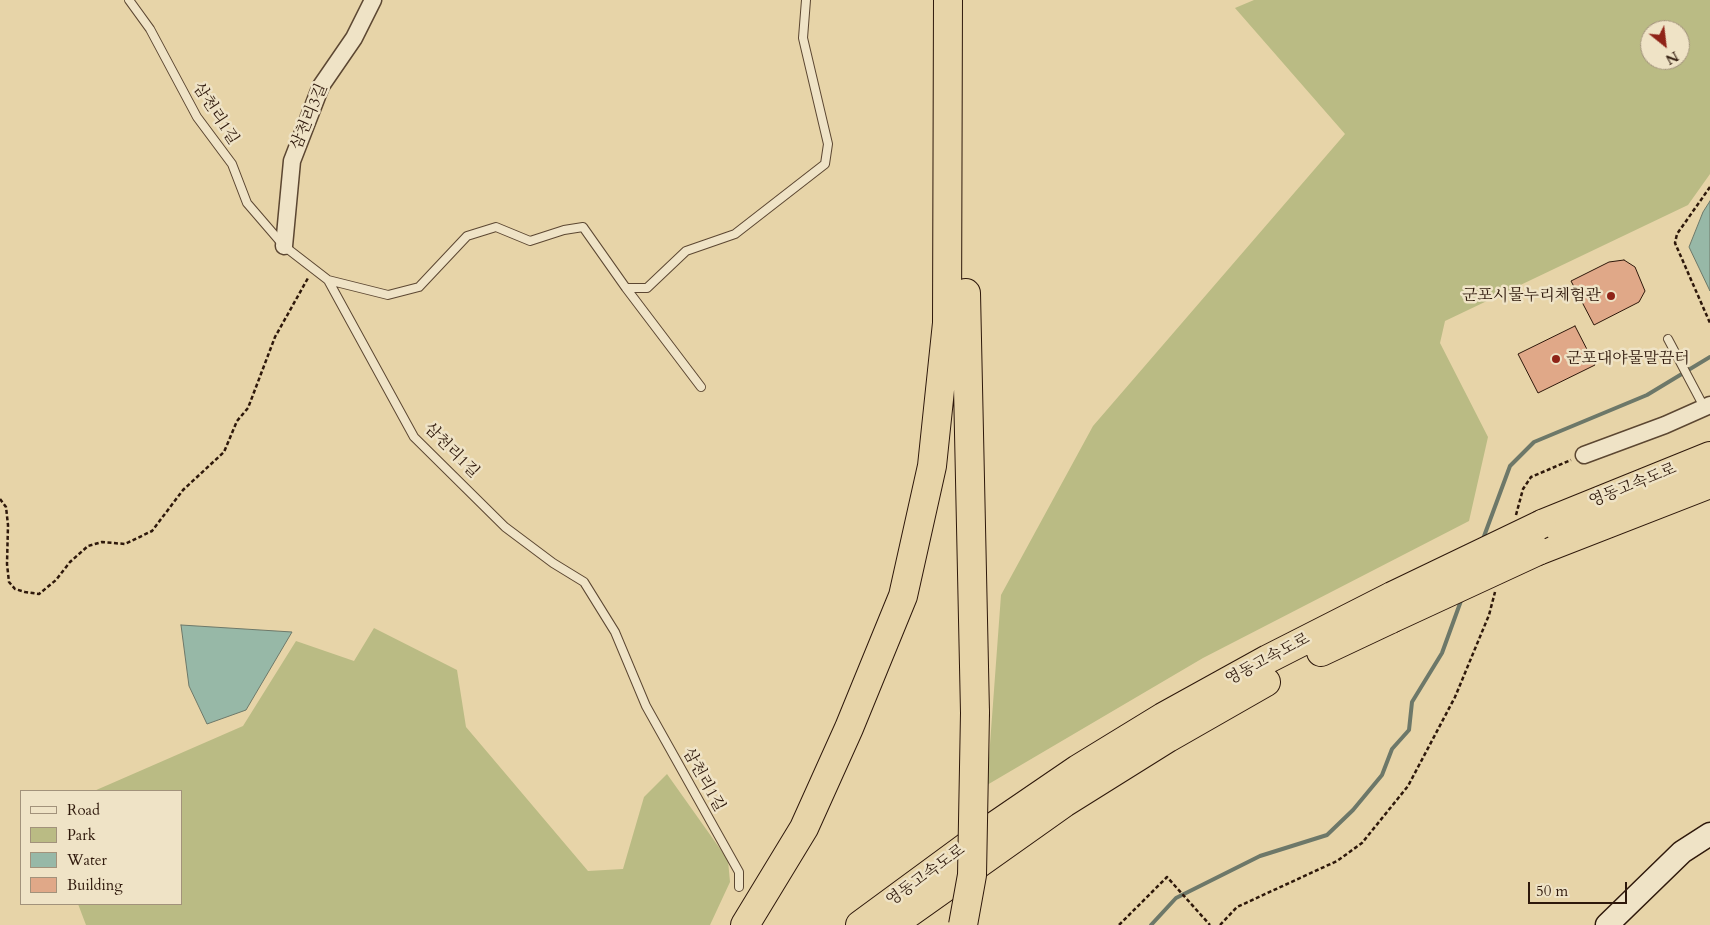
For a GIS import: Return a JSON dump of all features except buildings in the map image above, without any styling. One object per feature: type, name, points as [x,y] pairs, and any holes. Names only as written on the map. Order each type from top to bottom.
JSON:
[{"type":"highway","points":[[745,925],[804,828],[849,728],[903,596],[932,466],[948,323],[948,0]]},
{"type":"highway","points":[[962,0],[974,714],[972,876],[963,925]]},
{"type":"highway","name":"영동고속도로","points":[[892,925],[1064,803],[1160,743],[1261,684],[1346,640],[1391,607],[1542,524],[1710,456]]},
{"type":"highway","name":"영동고속도로","points":[[860,925],[996,825],[1078,769],[1171,712],[1268,659],[1391,607],[1538,552],[1710,484]]},
{"type":"street","name":"삼천리3길","points":[[284,246],[292,161],[321,86],[354,38],[373,0]]},
{"type":"street","points":[[1584,455],[1665,425],[1707,406]]},
{"type":"street","points":[[1607,925],[1682,852],[1710,834]]},
{"type":"lane","name":"삼천리1길","points":[[129,0],[150,29],[197,117],[232,164],[247,203],[284,246],[328,280],[414,437],[505,527],[553,563],[584,582],[614,632],[646,706],[739,872],[739,887]]},
{"type":"lane","points":[[626,288],[647,288],[686,251],[735,234],[825,164],[828,144],[803,38],[806,0]]},
{"type":"lane","points":[[328,280],[388,295],[419,287],[467,236],[496,227],[530,241],[564,230],[583,227],[626,288],[701,387]]},
{"type":"lane","points":[[1668,339],[1707,406]]},
{"type":"path","points":[[1710,187],[1677,234],[1675,243],[1710,323]]},
{"type":"path","points":[[0,499],[6,507],[8,525],[7,564],[9,582],[15,589],[25,592],[39,594],[56,580],[70,562],[88,546],[102,542],[125,544],[152,532],[182,490],[224,452],[237,421],[248,408],[275,337],[313,269]]},
{"type":"path","points":[[1516,516],[1523,489],[1532,477],[1584,455]]},
{"type":"path","points":[[1220,925],[1237,907],[1337,861],[1362,843],[1408,786],[1455,697],[1488,615],[1496,588]]},
{"type":"path","points":[[1119,925],[1168,877],[1210,925]]},
{"type":"green space","points":[[1254,0],[1710,0],[1710,174],[1688,205],[1445,321],[1440,343],[1488,437],[1469,521],[1203,658],[987,785],[1001,595],[1093,426],[1345,134],[1235,8]]},
{"type":"green space","points":[[374,628],[457,670],[466,727],[588,871],[623,869],[644,797],[667,774],[728,860],[730,882],[710,925],[86,925],[78,905],[182,905],[182,790],[96,790],[243,726],[296,641],[354,661]]},
{"type":"water","points":[[1710,201],[1710,291],[1689,247],[1703,212]]},
{"type":"water","points":[[181,625],[292,632],[246,710],[207,724],[189,686]]},
{"type":"waterway","points":[[1483,539],[1510,466],[1534,442],[1647,395],[1710,357]]},
{"type":"waterway","points":[[1151,925],[1176,898],[1260,856],[1327,835],[1353,810],[1382,775],[1392,749],[1409,730],[1412,702],[1442,653],[1462,598]]},
{"type":"place","name":"군포시물누리체험관","points":[[1611,296]]},
{"type":"place","name":"군포대야물말끔터","points":[[1556,359]]}]
